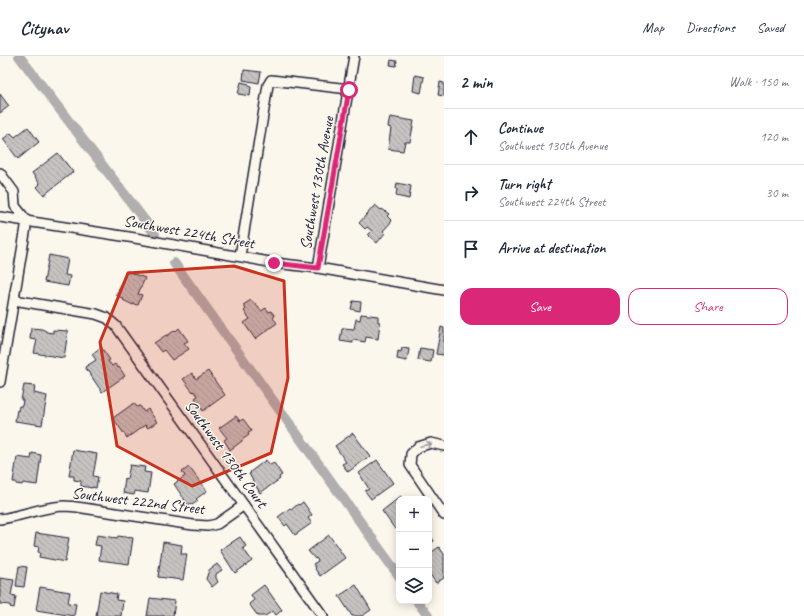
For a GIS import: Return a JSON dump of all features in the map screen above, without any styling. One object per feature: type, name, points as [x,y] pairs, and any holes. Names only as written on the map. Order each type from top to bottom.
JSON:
[{"type":"street","name":"Southwest 130th Avenue","points":[[318,268],[354,56]]},
{"type":"street","points":[[240,256],[268,85],[271,80],[349,90]]},
{"type":"street","points":[[0,173],[14,192],[15,206],[27,221],[0,382]]},
{"type":"street","name":"Southwest 224th Street","points":[[0,216],[274,263],[318,268],[444,290]]},
{"type":"street","name":"Southwest 130th Court","points":[[14,300],[96,314],[107,318],[116,326],[244,505],[318,614]]},
{"type":"street","points":[[444,446],[431,443],[418,447],[411,454],[410,465],[444,515]]},
{"type":"street","name":"Southwest 222nd Street","points":[[0,519],[12,518],[45,509],[65,506],[208,526],[217,524],[244,505]]},
{"type":"highlighted area","points":[[234,266],[284,281],[288,378],[271,453],[192,486],[117,446],[100,342],[128,273]]},
{"type":"building","points":[[391,60],[397,61],[396,66],[390,65]]},
{"type":"building","points":[[244,70],[261,72],[259,83],[243,80]]},
{"type":"building","points":[[415,75],[424,77],[421,93],[413,91]]},
{"type":"building","points":[[241,82],[249,84],[251,87],[250,96],[238,94]]},
{"type":"building","points":[[440,82],[444,83],[444,96],[438,95]]},
{"type":"building","points":[[0,94],[9,106],[0,113]]},
{"type":"building","points":[[390,117],[414,121],[410,142],[405,142],[403,151],[388,149],[391,128],[388,127]]},
{"type":"building","points":[[28,127],[39,142],[18,159],[3,139],[11,133],[15,137]]},
{"type":"building","points":[[58,153],[73,172],[44,195],[37,187],[40,184],[32,173]]},
{"type":"building","points":[[397,183],[411,186],[409,199],[396,196]]},
{"type":"building","points":[[375,205],[389,214],[387,216],[392,221],[383,231],[385,233],[377,243],[368,235],[372,231],[367,227],[365,229],[359,223]]},
{"type":"building","points":[[49,255],[68,259],[65,275],[70,276],[68,286],[44,282]]},
{"type":"building","points":[[127,271],[145,278],[138,294],[142,295],[138,305],[133,305],[116,295]]},
{"type":"building","points":[[251,300],[261,311],[266,308],[269,312],[271,311],[275,316],[273,318],[277,323],[255,339],[244,323],[250,319],[244,311],[246,309],[243,305]]},
{"type":"building","points":[[353,301],[361,302],[360,311],[351,309]]},
{"type":"building","points":[[361,314],[378,316],[378,322],[380,322],[378,339],[366,337],[365,342],[353,340],[353,343],[340,341],[342,329],[354,329],[356,319],[360,320]]},
{"type":"building","points":[[441,327],[444,328],[444,355],[436,354]]},
{"type":"building","points":[[31,328],[42,329],[46,332],[53,333],[53,330],[68,331],[64,358],[34,353],[37,340],[30,339]]},
{"type":"building","points":[[179,328],[188,341],[184,343],[189,349],[172,360],[164,350],[161,352],[154,343]]},
{"type":"building","points":[[101,347],[110,360],[108,361],[112,366],[115,364],[118,368],[119,367],[125,376],[102,392],[85,367],[96,360],[92,354]]},
{"type":"building","points":[[402,348],[409,349],[407,361],[397,359],[398,351],[401,352]]},
{"type":"building","points":[[420,348],[433,350],[431,362],[418,360]]},
{"type":"building","points":[[208,371],[225,395],[203,411],[195,398],[198,396],[183,379],[192,373],[196,379]]},
{"type":"building","points":[[24,385],[35,386],[34,393],[47,396],[42,425],[15,421],[17,410],[18,411],[19,406],[22,406],[23,400],[21,400]]},
{"type":"building","points":[[134,403],[137,407],[140,406],[144,412],[148,409],[157,422],[148,428],[145,425],[127,438],[113,418]]},
{"type":"building","points":[[236,416],[240,421],[243,419],[252,431],[230,450],[224,440],[227,438],[219,428]]},
{"type":"building","points":[[353,433],[370,456],[348,472],[342,464],[346,462],[335,446]]},
{"type":"building","points":[[73,450],[97,454],[93,476],[98,477],[96,488],[81,486],[81,481],[74,480],[74,476],[69,476]]},
{"type":"building","points":[[32,453],[41,455],[37,485],[23,483],[22,485],[16,484],[16,482],[13,482],[17,457],[31,459]]},
{"type":"building","points":[[266,460],[270,465],[274,463],[282,475],[279,477],[280,479],[260,493],[249,474]]},
{"type":"building","points":[[377,460],[393,483],[371,499],[365,491],[369,489],[359,473]]},
{"type":"building","points":[[130,465],[145,467],[144,472],[151,473],[148,493],[135,491],[134,495],[123,493],[125,478],[127,479]]},
{"type":"building","points":[[189,467],[207,491],[196,499],[198,501],[192,505],[191,503],[188,505],[174,484],[185,476],[182,472]]},
{"type":"building","points":[[396,500],[396,528],[395,529],[382,511]]},
{"type":"building","points":[[303,502],[312,515],[308,518],[312,523],[295,535],[287,524],[285,526],[278,517],[290,508],[291,510]]},
{"type":"building","points":[[36,533],[69,538],[65,562],[39,557],[39,547],[34,546]]},
{"type":"building","points":[[97,535],[117,538],[118,536],[133,538],[129,564],[99,560],[101,546],[95,545]]},
{"type":"building","points":[[329,535],[345,558],[320,576],[313,564],[318,561],[308,551]]},
{"type":"building","points":[[240,537],[246,546],[243,548],[252,561],[235,573],[220,550]]},
{"type":"building","points":[[163,542],[182,545],[181,554],[187,554],[183,580],[158,577]]},
{"type":"building","points":[[439,547],[444,554],[444,578],[436,583],[432,577],[432,552]]},
{"type":"building","points":[[217,564],[222,570],[216,574],[218,582],[212,587],[206,579],[209,570]]},
{"type":"building","points":[[19,566],[27,567],[24,587],[16,586]]},
{"type":"building","points":[[0,578],[14,580],[11,595],[16,596],[14,608],[10,607],[10,605],[0,604]]},
{"type":"building","points":[[264,585],[282,610],[276,615],[273,611],[265,616],[258,616],[249,604],[254,600],[251,595]]},
{"type":"building","points":[[356,585],[371,610],[362,616],[352,616],[339,596]]},
{"type":"building","points":[[40,587],[70,592],[68,603],[76,604],[74,616],[36,610]]},
{"type":"building","points":[[100,591],[117,594],[116,600],[123,601],[121,616],[96,616]]},
{"type":"building","points":[[150,598],[175,601],[173,616],[147,616]]},
{"type":"waterway","points":[[19,56],[155,234]]},
{"type":"waterway","points":[[174,263],[396,572]]},
{"type":"waterway","points":[[419,604],[428,616]]},
{"type":"route","points":[[274,263],[318,268],[349,90]]}]
